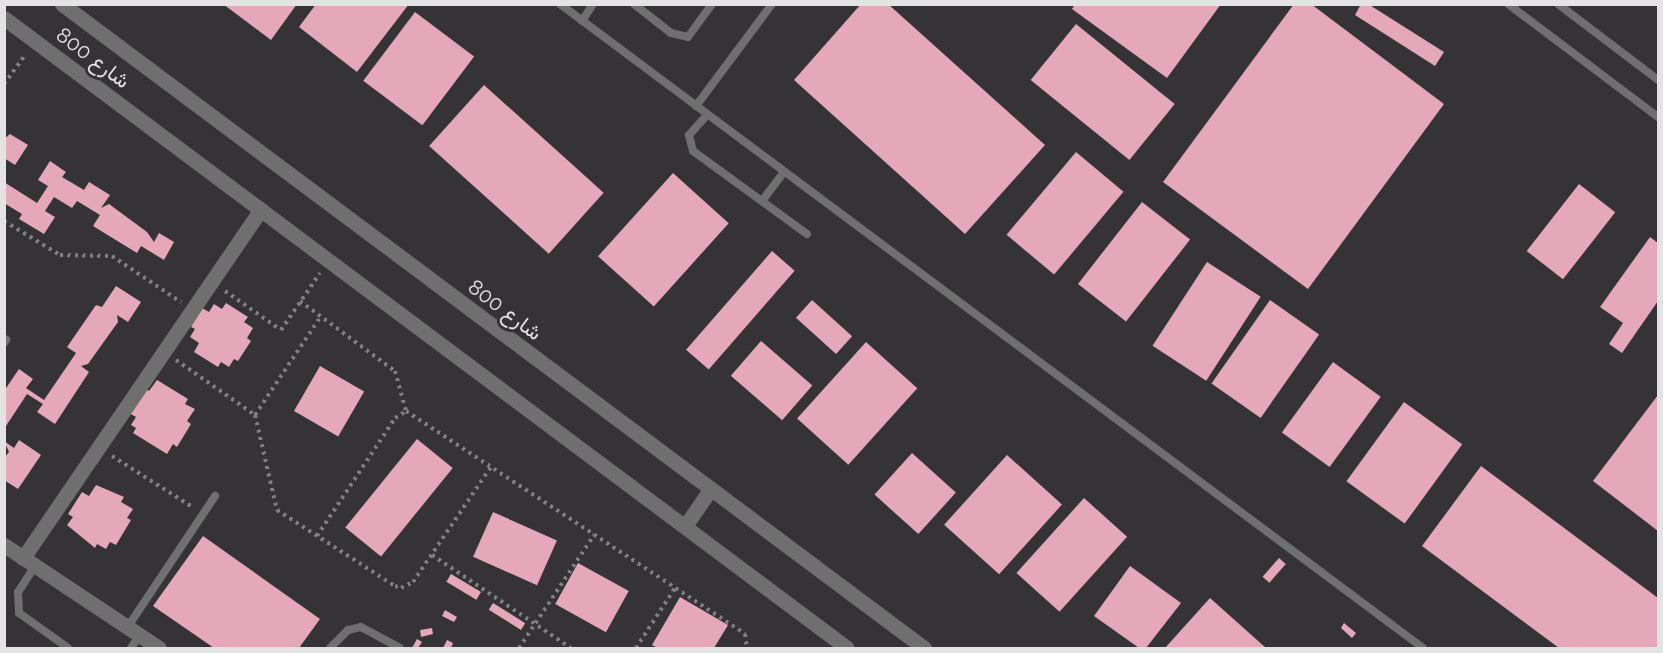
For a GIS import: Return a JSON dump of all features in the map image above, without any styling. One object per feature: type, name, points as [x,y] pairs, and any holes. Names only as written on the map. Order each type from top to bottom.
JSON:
[{"type":"street","name":"شارع 800","points":[[62,4],[924,648]]},
{"type":"street","name":"شارع 800","points":[[4,18],[848,648]]},
{"type":"street","points":[[29,562],[99,448],[261,209]]},
{"type":"street","points":[[685,526],[710,490]]},
{"type":"street","points":[[4,545],[132,637],[159,648]]},
{"type":"lane","points":[[560,4],[1423,648]]},
{"type":"lane","points":[[582,21],[593,4]]},
{"type":"lane","points":[[634,4],[671,33],[688,37],[712,4]]},
{"type":"lane","points":[[696,106],[772,4]]},
{"type":"lane","points":[[1508,4],[1659,117]]},
{"type":"lane","points":[[1558,4],[1659,80]]},
{"type":"lane","points":[[707,115],[689,135],[688,145],[807,234]]},
{"type":"lane","points":[[762,201],[784,172]]},
{"type":"lane","points":[[132,637],[215,496]]},
{"type":"lane","points":[[29,562],[18,592],[19,613],[68,648]]},
{"type":"lane","points":[[330,648],[348,630],[361,627],[400,648]]},
{"type":"path","points":[[4,84],[36,41]]},
{"type":"path","points":[[4,220],[60,255],[112,256],[192,310]]},
{"type":"path","points":[[212,282],[281,330],[329,260]]},
{"type":"path","points":[[300,301],[396,371],[406,411],[746,634],[747,648]]},
{"type":"path","points":[[255,415],[321,316]]},
{"type":"path","points":[[164,352],[255,415],[277,510],[401,588],[413,582],[491,466]]},
{"type":"path","points":[[317,536],[395,418],[406,411]]},
{"type":"path","points":[[99,448],[203,514]]},
{"type":"path","points":[[519,648],[594,535]]},
{"type":"path","points":[[432,555],[571,648]]},
{"type":"path","points":[[636,648],[675,588]]},
{"type":"building","points":[[223,4],[297,4],[271,40]]},
{"type":"building","points":[[316,4],[409,4],[357,72],[299,27]]},
{"type":"building","points":[[861,4],[888,4],[1045,145],[965,234],[794,80]]},
{"type":"building","points":[[1075,4],[1221,4],[1167,78],[1072,9]]},
{"type":"building","points":[[1294,4],[1311,4],[1444,104],[1308,289],[1163,182]]},
{"type":"building","points":[[1361,4],[1368,4],[1444,52],[1435,66],[1355,15]]},
{"type":"building","points":[[415,12],[474,57],[422,125],[363,81]]},
{"type":"building","points":[[1076,24],[1175,104],[1129,160],[1031,80]]},
{"type":"building","points":[[484,85],[604,193],[549,254],[429,146]]},
{"type":"building","points":[[10,134],[28,145],[15,165],[4,158],[4,139]]},
{"type":"building","points":[[1076,152],[1123,192],[1054,275],[1007,235]]},
{"type":"building","points":[[50,161],[66,172],[62,177],[84,190],[89,182],[110,195],[101,208],[109,204],[147,232],[154,242],[159,233],[174,242],[164,260],[141,246],[137,253],[93,226],[100,215],[77,201],[72,208],[54,197],[45,211],[55,217],[44,234],[19,219],[22,214],[4,203],[4,182],[37,203],[48,186],[38,180]]},
{"type":"building","points":[[673,173],[729,223],[654,306],[598,256]]},
{"type":"building","points":[[1579,184],[1615,212],[1563,279],[1527,251]]},
{"type":"building","points":[[1142,202],[1190,240],[1126,322],[1078,284]]},
{"type":"building","points":[[1650,237],[1658,243],[1658,301],[1622,353],[1609,344],[1623,323],[1600,307]]},
{"type":"building","points":[[772,251],[795,271],[709,370],[686,350]]},
{"type":"building","points":[[1207,262],[1261,297],[1206,381],[1153,346]]},
{"type":"building","points":[[116,286],[141,302],[128,322],[117,315],[118,322],[88,364],[81,366],[89,372],[55,424],[37,412],[43,404],[27,394],[4,429],[4,391],[19,369],[33,379],[26,388],[44,400],[76,353],[67,347],[96,305],[102,307]]},
{"type":"building","points":[[812,300],[852,336],[836,354],[796,318]]},
{"type":"building","points":[[1270,300],[1319,334],[1261,418],[1211,384]]},
{"type":"building","points":[[226,303],[248,317],[244,322],[253,328],[247,338],[251,341],[238,361],[234,359],[229,367],[221,362],[218,367],[194,352],[199,343],[190,337],[195,329],[191,327],[202,308],[209,312],[214,304],[222,309]]},
{"type":"building","points":[[761,341],[812,386],[782,420],[731,376]]},
{"type":"building","points":[[866,342],[917,388],[848,465],[797,419]]},
{"type":"building","points":[[1333,362],[1381,397],[1330,467],[1282,432]]},
{"type":"building","points":[[320,366],[364,392],[338,437],[294,411]]},
{"type":"building","points":[[157,380],[188,399],[185,404],[195,409],[187,421],[191,424],[177,447],[173,444],[167,454],[133,433],[136,428],[131,425],[136,417],[129,413],[144,388],[149,391]]},
{"type":"building","points":[[1658,395],[1658,531],[1593,481]]},
{"type":"building","points":[[1404,402],[1462,444],[1405,524],[1346,481]]},
{"type":"building","points":[[417,439],[453,468],[381,557],[345,528]]},
{"type":"building","points":[[19,440],[41,455],[18,489],[4,480],[4,458],[9,452],[4,441],[14,448]]},
{"type":"building","points":[[912,453],[956,492],[918,534],[875,495]]},
{"type":"building","points":[[1007,455],[1062,505],[999,574],[944,525]]},
{"type":"building","points":[[1481,466],[1658,598],[1658,648],[1559,648],[1422,546]]},
{"type":"building","points":[[96,485],[124,497],[121,502],[133,509],[127,518],[131,520],[116,545],[110,542],[106,549],[97,544],[95,548],[67,525],[73,517],[68,514],[82,492],[89,496]]},
{"type":"building","points":[[1084,498],[1127,537],[1060,612],[1016,573]]},
{"type":"building","points":[[493,512],[557,540],[537,585],[473,557]]},
{"type":"building","points":[[203,536],[320,619],[299,648],[214,648],[153,606]]},
{"type":"building","points":[[1279,558],[1286,564],[1269,583],[1263,577]]},
{"type":"building","points":[[578,563],[629,591],[606,632],[555,604]]},
{"type":"building","points":[[1130,566],[1181,603],[1146,648],[1139,648],[1094,616]]},
{"type":"building","points":[[451,574],[481,592],[476,600],[446,582]]},
{"type":"building","points":[[680,597],[728,625],[714,648],[658,648],[652,645]]},
{"type":"building","points":[[1210,598],[1266,648],[1165,648]]},
{"type":"building","points":[[493,603],[525,623],[521,630],[489,610]]},
{"type":"building","points":[[445,610],[457,617],[454,622],[442,616]]},
{"type":"building","points":[[1344,623],[1356,633],[1352,638],[1341,628]]},
{"type":"building","points":[[432,628],[433,634],[421,637],[420,630]]},
{"type":"building","points":[[417,639],[422,642],[418,648],[412,648]]},
{"type":"building","points":[[447,640],[453,643],[451,648],[443,648]]}]
